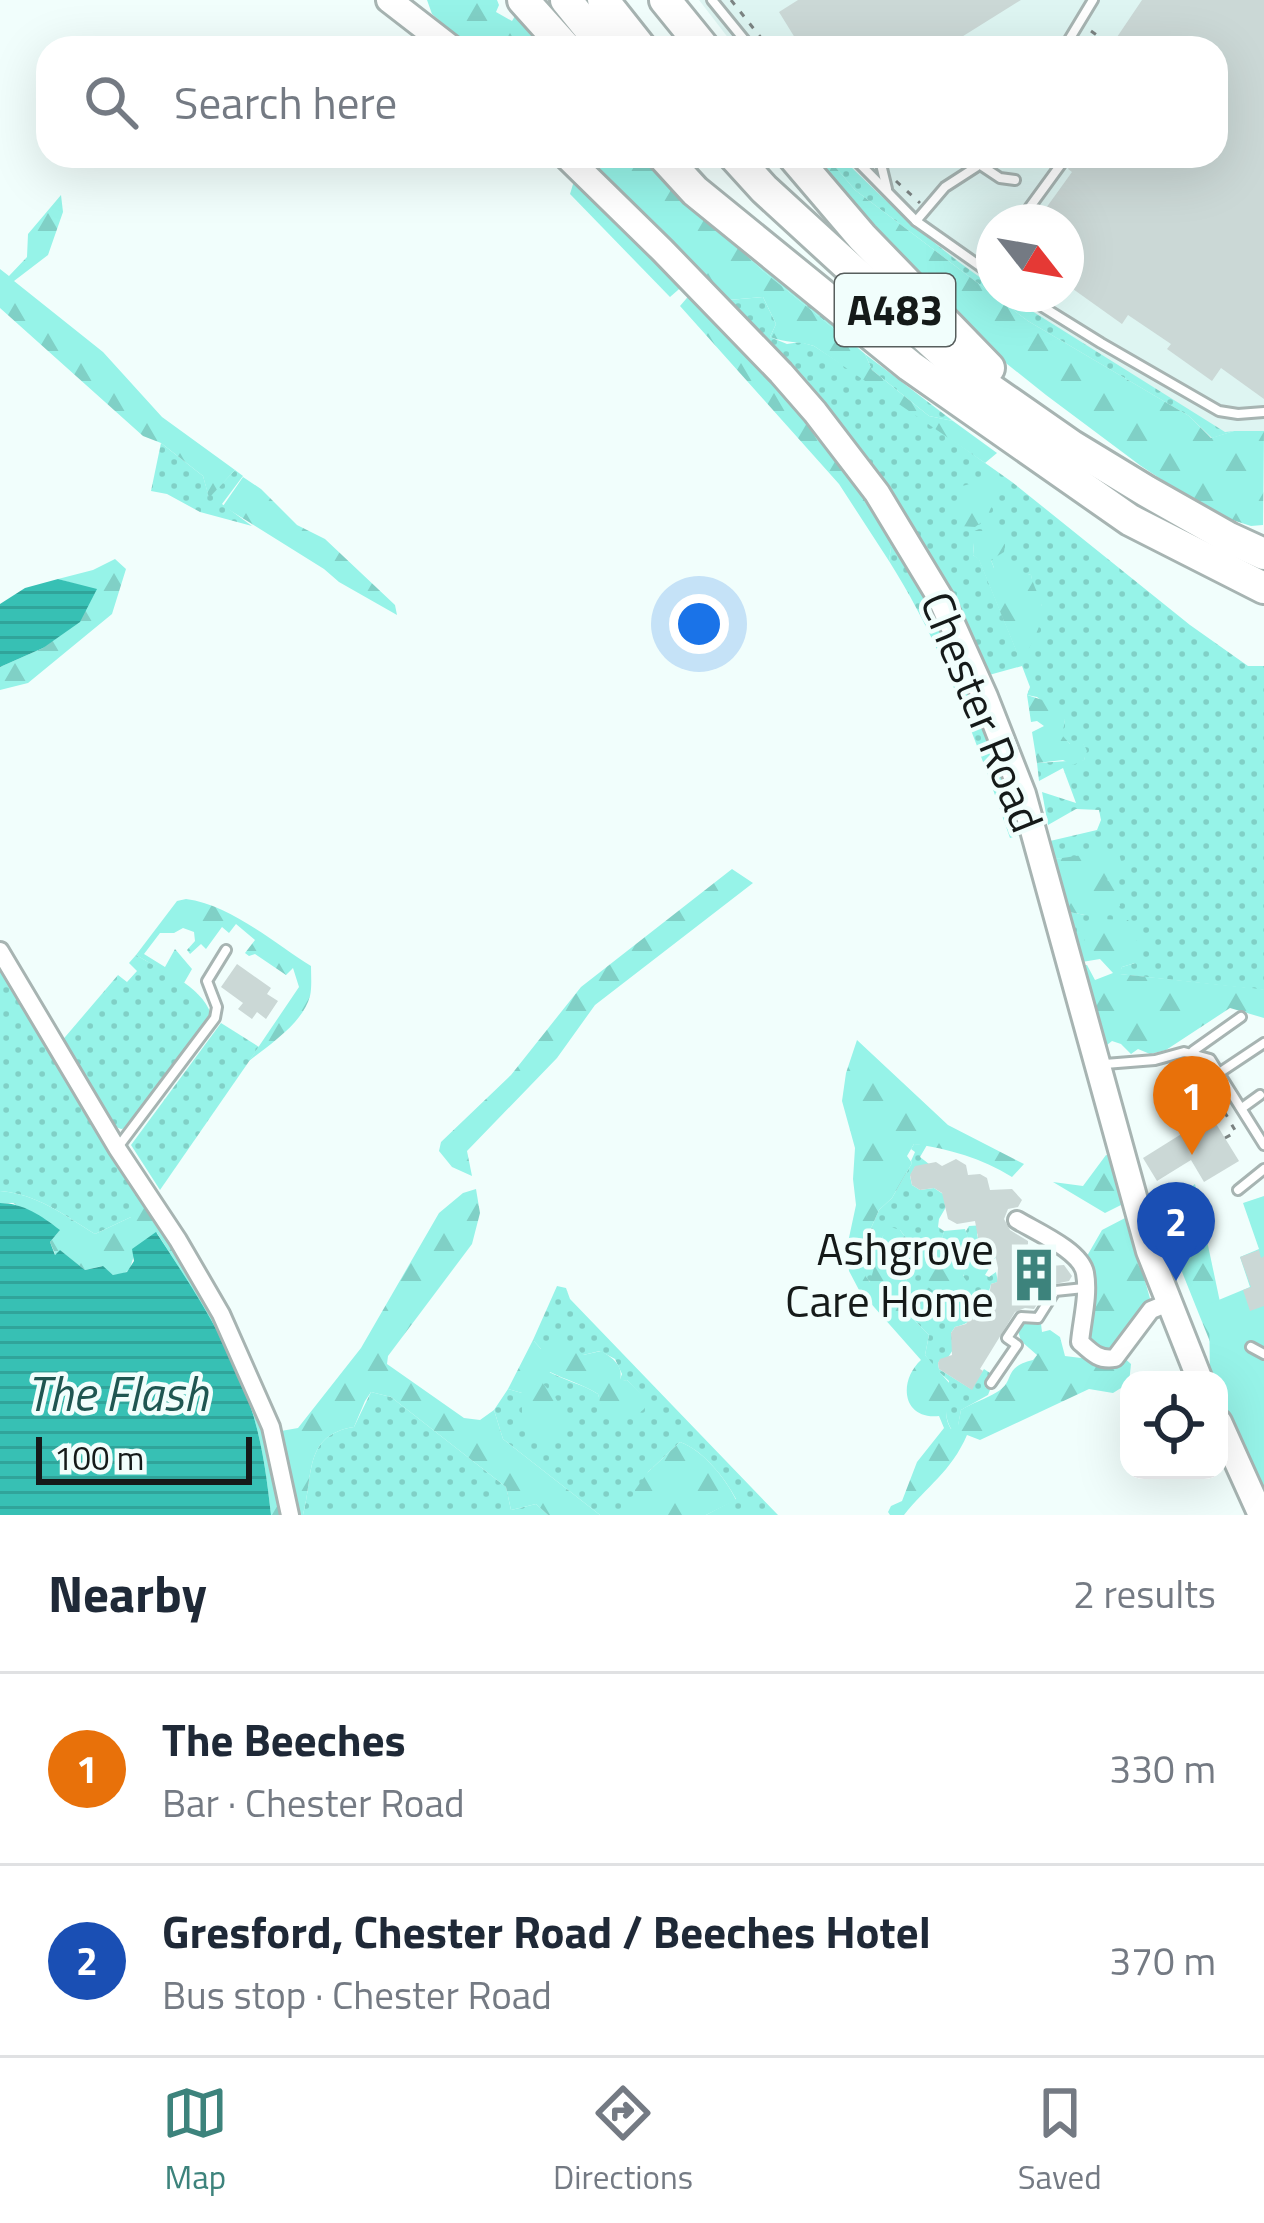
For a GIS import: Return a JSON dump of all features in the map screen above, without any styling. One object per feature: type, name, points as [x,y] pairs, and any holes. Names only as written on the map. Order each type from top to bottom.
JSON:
[{"type":"highway","points":[[523,0],[555,36]]},
{"type":"highway","points":[[566,0],[594,36]]},
{"type":"highway","points":[[603,0],[632,36]]},
{"type":"highway","points":[[665,0],[694,36]]},
{"type":"highway","name":"A483","points":[[674,168],[695,191],[910,366],[1130,520],[1264,588]]},
{"type":"highway","name":"A483","points":[[703,168],[856,321]]},
{"type":"highway","name":"A483","points":[[745,168],[957,366],[1072,446],[1187,515],[1264,554]]},
{"type":"highway","name":"A483","points":[[804,168],[862,238],[961,342],[1072,446]]},
{"type":"main road","points":[[389,0],[436,36]]},
{"type":"main road","name":"Chester Road","points":[[578,168],[815,412],[877,493],[941,598],[1022,794],[1149,1251],[1196,1371]]},
{"type":"main road","points":[[1228,1442],[1261,1515]]},
{"type":"street","points":[[0,951],[221,1314],[271,1427],[290,1515]]},
{"type":"street","points":[[1017,1220],[1078,1257],[1085,1270],[1080,1342],[1106,1360],[1115,1358],[1151,1310],[1168,1303]]},
{"type":"lane","points":[[712,0],[741,36]]},
{"type":"lane","points":[[1072,36],[1093,0]]},
{"type":"lane","points":[[863,168],[916,221],[976,264]]},
{"type":"lane","points":[[881,168],[888,194]]},
{"type":"lane","points":[[916,221],[948,185],[972,168]]},
{"type":"lane","points":[[991,168],[1000,178],[1015,180]]},
{"type":"lane","points":[[1032,204],[1058,168]]},
{"type":"lane","points":[[1052,312],[1220,411],[1264,412]]},
{"type":"lane","points":[[117,1148],[215,1018],[217,1006],[206,981],[226,950]]},
{"type":"lane","points":[[1097,1064],[1192,1052],[1241,1018]]},
{"type":"lane","points":[[1219,1073],[1264,1042]]},
{"type":"lane","points":[[1192,1052],[1210,1059],[1264,1145]]},
{"type":"lane","points":[[1237,1107],[1260,1095]]},
{"type":"lane","points":[[1238,1190],[1264,1169]]},
{"type":"lane","points":[[991,1383],[1017,1345],[1007,1339],[1021,1317],[1038,1318],[1055,1292],[1085,1288]]},
{"type":"lane","points":[[1251,1347],[1264,1354]]},
{"type":"path","points":[[731,0],[760,36]]},
{"type":"path","points":[[1078,26],[1097,36]]},
{"type":"path","points":[[882,168],[926,209]]},
{"type":"path","points":[[1188,1125],[1196,1128],[1237,1107]]},
{"type":"path","points":[[1224,1111],[1236,1132],[1225,1138]]},
{"type":"shaded area","points":[[699,0],[1264,0],[1264,431],[1234,431],[1212,438],[1016,312],[1084,312],[1084,204],[976,204],[976,282],[855,190],[836,168],[1228,168],[1228,36],[727,36]]},
{"type":"green space","points":[[427,0],[497,0],[496,12],[512,21],[515,16],[532,36],[457,36],[432,14]]},
{"type":"green space","points":[[599,168],[654,168],[762,270],[865,354],[872,370],[929,416],[953,421],[997,453],[985,463],[814,346],[770,337],[776,324],[763,297],[728,300]]},
{"type":"green space","points":[[654,168],[661,168],[865,354],[762,270]]},
{"type":"green space","points":[[817,168],[836,168],[855,190],[976,282],[976,312],[1016,312],[1189,416],[1211,438],[1234,431],[1264,431],[1263,525],[1251,526],[1214,514],[1046,395],[967,332]]},
{"type":"green space","points":[[836,168],[853,168],[976,274],[976,282],[855,190]]},
{"type":"green space","points":[[581,176],[686,283],[670,297],[570,194]]},
{"type":"green space","points":[[61,195],[63,212],[48,255],[14,281],[103,352],[162,417],[235,470],[209,498],[203,476],[161,443],[143,436],[0,308],[0,269],[9,276],[27,257],[28,234]]},
{"type":"green space","points":[[692,292],[787,392],[893,534],[889,561],[839,484],[680,306]]},
{"type":"green space","points":[[763,297],[776,324],[770,337],[814,346],[889,395],[1012,482],[1190,625],[1248,666],[1264,666],[1264,990],[1119,974],[1122,967],[1135,963],[1135,931],[1083,942],[1083,932],[1074,934],[1069,912],[1085,915],[1106,880],[1095,855],[1055,859],[1050,841],[1097,830],[1099,810],[1076,809],[1048,825],[1042,792],[1076,803],[1063,768],[1039,781],[1037,763],[1084,760],[1083,744],[1070,744],[1061,735],[1065,720],[1037,697],[1027,695],[1030,687],[1022,666],[989,675],[926,553],[871,465],[729,300]],"holes":[[[974,543],[994,568],[1031,575],[1042,606],[1017,652],[979,559],[973,555]]]},
{"type":"green space","points":[[1016,312],[1034,312],[1225,432],[1234,431],[1212,438],[1189,416]]},
{"type":"green space","points":[[865,354],[953,421],[929,416],[872,370]]},
{"type":"green space","points":[[161,443],[203,476],[209,497],[235,470],[243,476],[222,504],[252,526],[200,512],[151,491]]},
{"type":"green space","points":[[243,477],[297,525],[325,539],[395,605],[397,615],[223,506]]},
{"type":"green space","points":[[994,477],[998,488],[991,491],[994,501],[986,519],[975,527],[961,526],[955,510],[959,487]]},
{"type":"green space","points":[[995,530],[1005,545],[1004,552],[991,560],[994,568],[1013,564],[1031,575],[1041,602],[1042,617],[1029,648],[1017,653],[973,555],[970,533]]},
{"type":"green space","points":[[893,534],[956,649],[1026,833],[1010,838],[942,661],[889,561]]},
{"type":"green space","points":[[115,559],[126,569],[112,614],[28,683],[0,690],[0,667],[43,648],[96,590],[58,579]]},
{"type":"green space","points":[[1027,695],[1061,706],[1062,735],[1070,744],[1083,743],[1084,760],[1073,765],[1063,760],[1037,763],[1032,732],[1044,726],[1031,722]]},
{"type":"green space","points":[[1118,850],[1121,861],[1107,880],[1118,887],[1120,906],[1085,915],[1069,912],[1055,859]]},
{"type":"green space","points":[[732,869],[753,883],[595,1005],[557,1058],[467,1151],[472,1176],[452,1167],[439,1151],[441,1142],[511,1075],[581,987]]},
{"type":"green space","points":[[186,899],[236,917],[311,966],[306,1006],[284,1033],[249,1061],[299,987],[293,968],[286,975],[255,954],[245,953],[255,940],[236,924],[229,933],[222,927],[206,949],[201,944],[190,954],[187,950],[195,941],[194,932],[183,928],[160,933],[144,954],[165,967],[175,949],[192,969],[184,983],[136,955],[177,901]]},
{"type":"green space","points":[[1099,919],[1128,920],[1135,931],[1140,957],[1122,967],[1120,974],[1264,990],[1264,1018],[1230,1008],[1166,1050],[1150,1054],[1138,1049],[1131,1054],[1112,1041],[1107,1045],[1083,965],[1095,980],[1113,973],[1100,959],[1082,962],[1074,934],[1083,931],[1084,941]]},
{"type":"green space","points":[[136,955],[189,987],[211,1014],[128,1128],[121,1129],[60,1043],[118,975],[127,982],[137,971],[129,963]]},
{"type":"green space","points":[[0,963],[140,1195],[131,1217],[95,1234],[38,1201],[0,1191]]},
{"type":"green space","points":[[221,1023],[259,1047],[160,1190],[131,1145]]},
{"type":"green space","points":[[857,1040],[948,1125],[1024,1164],[1012,1177],[965,1155],[914,1144],[907,1156],[912,1163],[892,1198],[879,1210],[868,1235],[860,1269],[870,1282],[883,1236],[891,1227],[900,1230],[918,1254],[898,1304],[929,1335],[925,1355],[956,1391],[947,1410],[951,1429],[958,1425],[961,1410],[997,1392],[1017,1366],[1037,1355],[1021,1341],[1018,1331],[1023,1322],[1036,1319],[1042,1332],[1050,1330],[1060,1337],[1065,1356],[1122,1356],[1131,1364],[1130,1371],[1120,1371],[1120,1389],[1113,1393],[1089,1389],[980,1440],[967,1435],[946,1469],[904,1515],[888,1512],[902,1501],[917,1462],[944,1428],[939,1416],[927,1416],[911,1406],[909,1378],[921,1360],[859,1290],[849,1271],[847,1247],[856,1205],[855,1148],[842,1101]]},
{"type":"green space","points":[[914,1144],[927,1145],[920,1157],[929,1164],[915,1167],[912,1185],[920,1190],[934,1188],[943,1194],[946,1207],[939,1219],[942,1238],[927,1248],[926,1276],[958,1294],[968,1256],[969,1226],[985,1225],[977,1234],[979,1243],[993,1245],[996,1257],[985,1275],[996,1272],[998,1282],[991,1284],[974,1317],[955,1327],[951,1333],[956,1345],[938,1363],[939,1369],[971,1389],[984,1369],[993,1375],[985,1387],[990,1390],[988,1395],[961,1410],[958,1426],[952,1430],[946,1413],[949,1381],[925,1355],[929,1335],[898,1304],[918,1254],[900,1230],[883,1236],[871,1283],[859,1269],[879,1210],[892,1198],[912,1163]]},
{"type":"green space","points":[[1106,1155],[1114,1156],[1127,1202],[1105,1213],[1053,1182],[1083,1186]]},
{"type":"green space","points":[[1195,1184],[1249,1439],[1228,1387],[1228,1371],[1222,1371],[1158,1212]]},
{"type":"green space","points":[[476,1189],[480,1213],[472,1244],[388,1356],[387,1364],[464,1418],[480,1420],[494,1410],[503,1439],[600,1515],[548,1515],[536,1504],[511,1510],[506,1487],[391,1397],[371,1392],[354,1427],[326,1438],[318,1448],[303,1515],[299,1515],[281,1431],[298,1428],[361,1348],[439,1213],[463,1193]]},
{"type":"green space","points":[[0,1191],[38,1201],[95,1234],[131,1217],[130,1207],[140,1195],[218,1314],[268,1428],[286,1515],[271,1515],[258,1432],[232,1359],[157,1233],[138,1249],[125,1273],[113,1275],[102,1266],[85,1270],[61,1251],[56,1256],[50,1242],[59,1231],[13,1203],[0,1203]]},
{"type":"green space","points":[[1264,1196],[1264,1497],[1228,1423],[1228,1371],[1210,1371],[1209,1304],[1250,1287],[1240,1257],[1259,1249],[1243,1203]]},
{"type":"green space","points":[[1127,1217],[1151,1302],[1119,1348],[1104,1352],[1085,1335],[1093,1277],[1087,1256],[1102,1230]]},
{"type":"green space","points":[[965,1229],[969,1253],[963,1276],[968,1283],[966,1292],[959,1295],[961,1302],[953,1307],[927,1286],[926,1277],[917,1274],[927,1248],[939,1243],[944,1231]]},
{"type":"green space","points":[[557,1286],[566,1288],[570,1299],[778,1515],[706,1515],[736,1499],[713,1466],[680,1442],[648,1472],[636,1515],[600,1515],[503,1439],[494,1410],[508,1389],[522,1393],[522,1413],[549,1372],[598,1394],[603,1411],[644,1397],[627,1380],[619,1382],[622,1374],[615,1359],[600,1351],[583,1355],[541,1349],[533,1340]]},
{"type":"green space","points":[[533,1340],[541,1349],[574,1344],[583,1355],[601,1351],[619,1367],[620,1381],[627,1380],[645,1397],[644,1409],[619,1422],[602,1411],[598,1394],[550,1372],[543,1384],[559,1404],[562,1418],[556,1444],[525,1429],[522,1393],[508,1389]]},
{"type":"green space","points":[[371,1392],[391,1397],[506,1487],[511,1510],[536,1504],[548,1515],[303,1515],[318,1448],[338,1431],[354,1427]]},
{"type":"green space","points":[[680,1442],[713,1466],[736,1500],[706,1515],[636,1515],[635,1490]]},
{"type":"water","points":[[58,579],[97,589],[80,622],[43,648],[0,667],[0,604],[25,588]]},
{"type":"water","name":"The Flash","points":[[0,1203],[24,1208],[60,1230],[50,1242],[55,1255],[60,1250],[85,1270],[103,1266],[113,1275],[127,1272],[134,1261],[132,1249],[156,1232],[232,1359],[261,1445],[271,1515],[0,1515]]},
{"type":"building","points":[[798,0],[1021,0],[963,36],[794,36],[779,12]]},
{"type":"building","points":[[1142,0],[1264,0],[1264,399],[1221,368],[1212,381],[1167,349],[1171,344],[1128,315],[1122,324],[1084,297],[1084,204],[1049,204],[1072,172],[1069,168],[1228,168],[1228,36],[1118,36]]},
{"type":"building","points":[[237,964],[271,988],[267,994],[278,1001],[266,1019],[257,1012],[252,1019],[238,1009],[243,1003],[221,987]]},
{"type":"building","points":[[1215,1122],[1239,1161],[1204,1182],[1191,1160],[1157,1181],[1143,1158],[1191,1128],[1194,1135]]},
{"type":"building","name":"Ashgrove Care Home","points":[[956,1159],[966,1165],[968,1175],[987,1178],[990,1190],[1012,1189],[1022,1200],[1018,1207],[1008,1209],[1004,1219],[1010,1230],[1028,1241],[1020,1257],[1036,1267],[1064,1265],[1072,1276],[1050,1285],[1034,1309],[1015,1312],[972,1390],[939,1369],[938,1363],[952,1355],[955,1327],[974,1320],[991,1284],[997,1282],[993,1245],[979,1243],[975,1221],[957,1224],[948,1219],[942,1193],[934,1188],[920,1190],[912,1185],[910,1175],[915,1166],[936,1162],[942,1166]]},
{"type":"building","points":[[1259,1250],[1264,1256],[1264,1306],[1250,1311],[1243,1290],[1251,1287],[1240,1257]]},
{"type":"place","name":"The Beeches","points":[[1192,1155]]},
{"type":"place","name":"Ashgrove Care Home","points":[[1034,1275]]},
{"type":"place","name":"Gresford, Chester Road / Beeches Hotel","points":[[1176,1281]]}]
